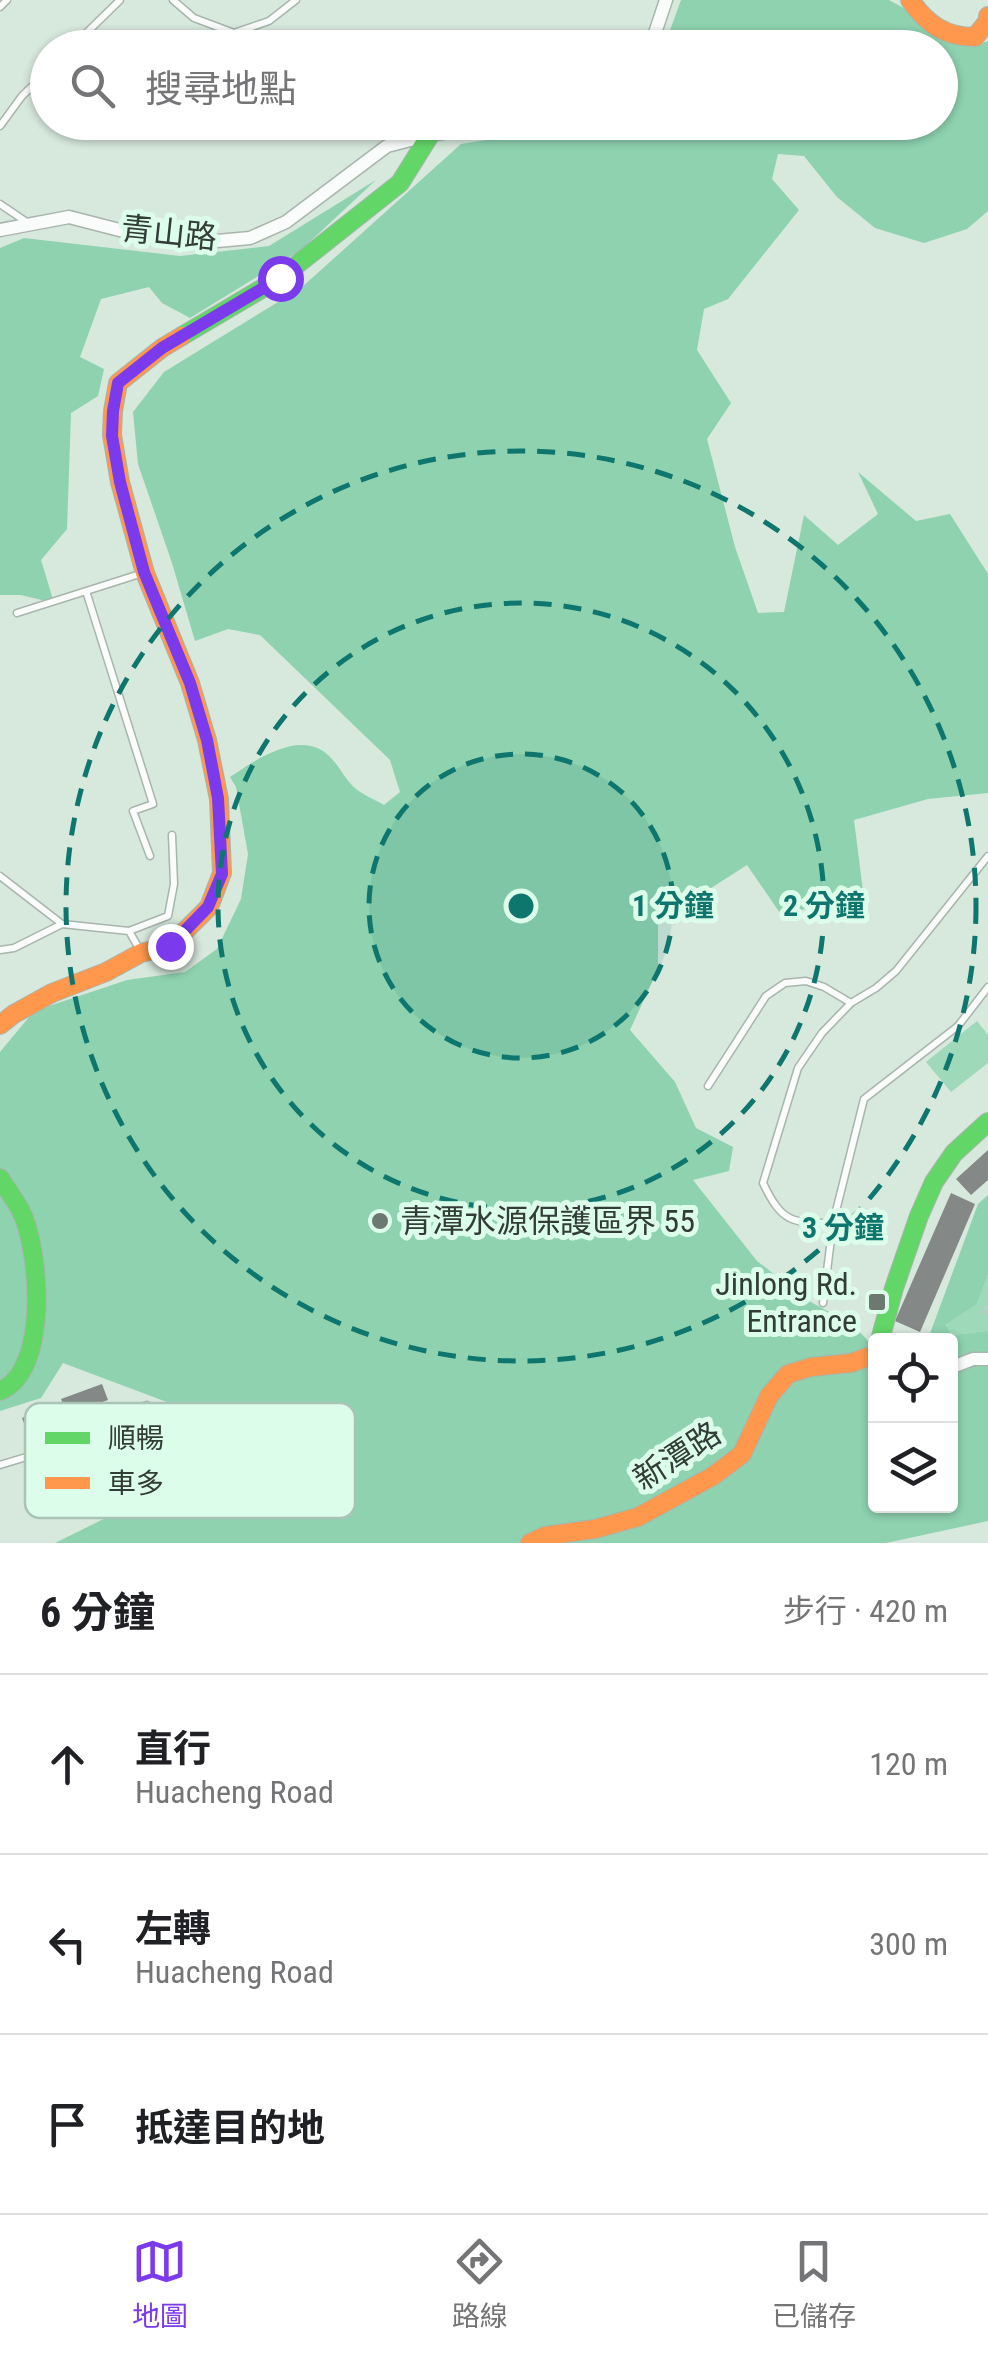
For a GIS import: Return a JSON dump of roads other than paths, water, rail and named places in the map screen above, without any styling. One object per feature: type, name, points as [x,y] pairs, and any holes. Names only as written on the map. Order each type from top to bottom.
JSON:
[{"type":"street","points":[[656,30],[666,0]]},
{"type":"street","points":[[910,0],[923,20],[940,30]]},
{"type":"street","points":[[958,38],[975,37],[988,16]]},
{"type":"street","name":"青山路","points":[[0,230],[69,217],[135,234],[195,243],[250,238],[286,222],[387,146],[408,140]]},
{"type":"street","points":[[0,1025],[52,992],[106,972],[141,953],[170,946],[208,907],[222,874],[218,798],[207,740],[190,683],[144,572],[120,482],[112,436],[118,383],[162,348],[280,278],[310,255],[400,183],[426,140]]},
{"type":"street","points":[[882,1333],[932,1182],[952,1153],[988,1122]]},
{"type":"street","points":[[0,1178],[22,1213],[34,1265],[38,1322],[31,1352],[10,1387],[0,1391]]},
{"type":"street","name":"新潭路","points":[[530,1543],[545,1536],[638,1517],[713,1476],[742,1454],[769,1396],[788,1374],[868,1357]]},
{"type":"street","points":[[958,1365],[988,1359]]},
{"type":"lane","points":[[0,7],[7,0]]},
{"type":"lane","points":[[89,30],[120,0]]},
{"type":"lane","points":[[173,0],[194,18],[226,30]]},
{"type":"lane","points":[[242,30],[269,20],[296,0]]},
{"type":"lane","points":[[0,126],[30,88]]},
{"type":"lane","points":[[0,204],[28,224]]},
{"type":"lane","points":[[17,613],[144,572]]},
{"type":"lane","points":[[86,591],[153,804],[133,811],[150,856]]},
{"type":"lane","points":[[0,950],[14,948],[62,924],[130,930],[168,916],[174,884],[172,835]]},
{"type":"lane","points":[[833,1223],[796,1223],[774,1206],[763,1183],[798,1068],[822,1033],[851,1003],[896,971],[988,856]]},
{"type":"lane","points":[[0,876],[62,924]]},
{"type":"lane","points":[[130,930],[141,953]]},
{"type":"lane","points":[[708,1086],[766,996],[785,983],[806,981],[851,1003]]},
{"type":"lane","points":[[824,1303],[833,1223],[864,1100],[958,1026],[988,987]]},
{"type":"lane","points":[[0,1466],[25,1458]]},
{"type":"place","name":"青潭水源保護區界 55","points":[[380,1221]]},
{"type":"place","name":"Jinlong Rd. Entrance","points":[[877,1302]]}]
